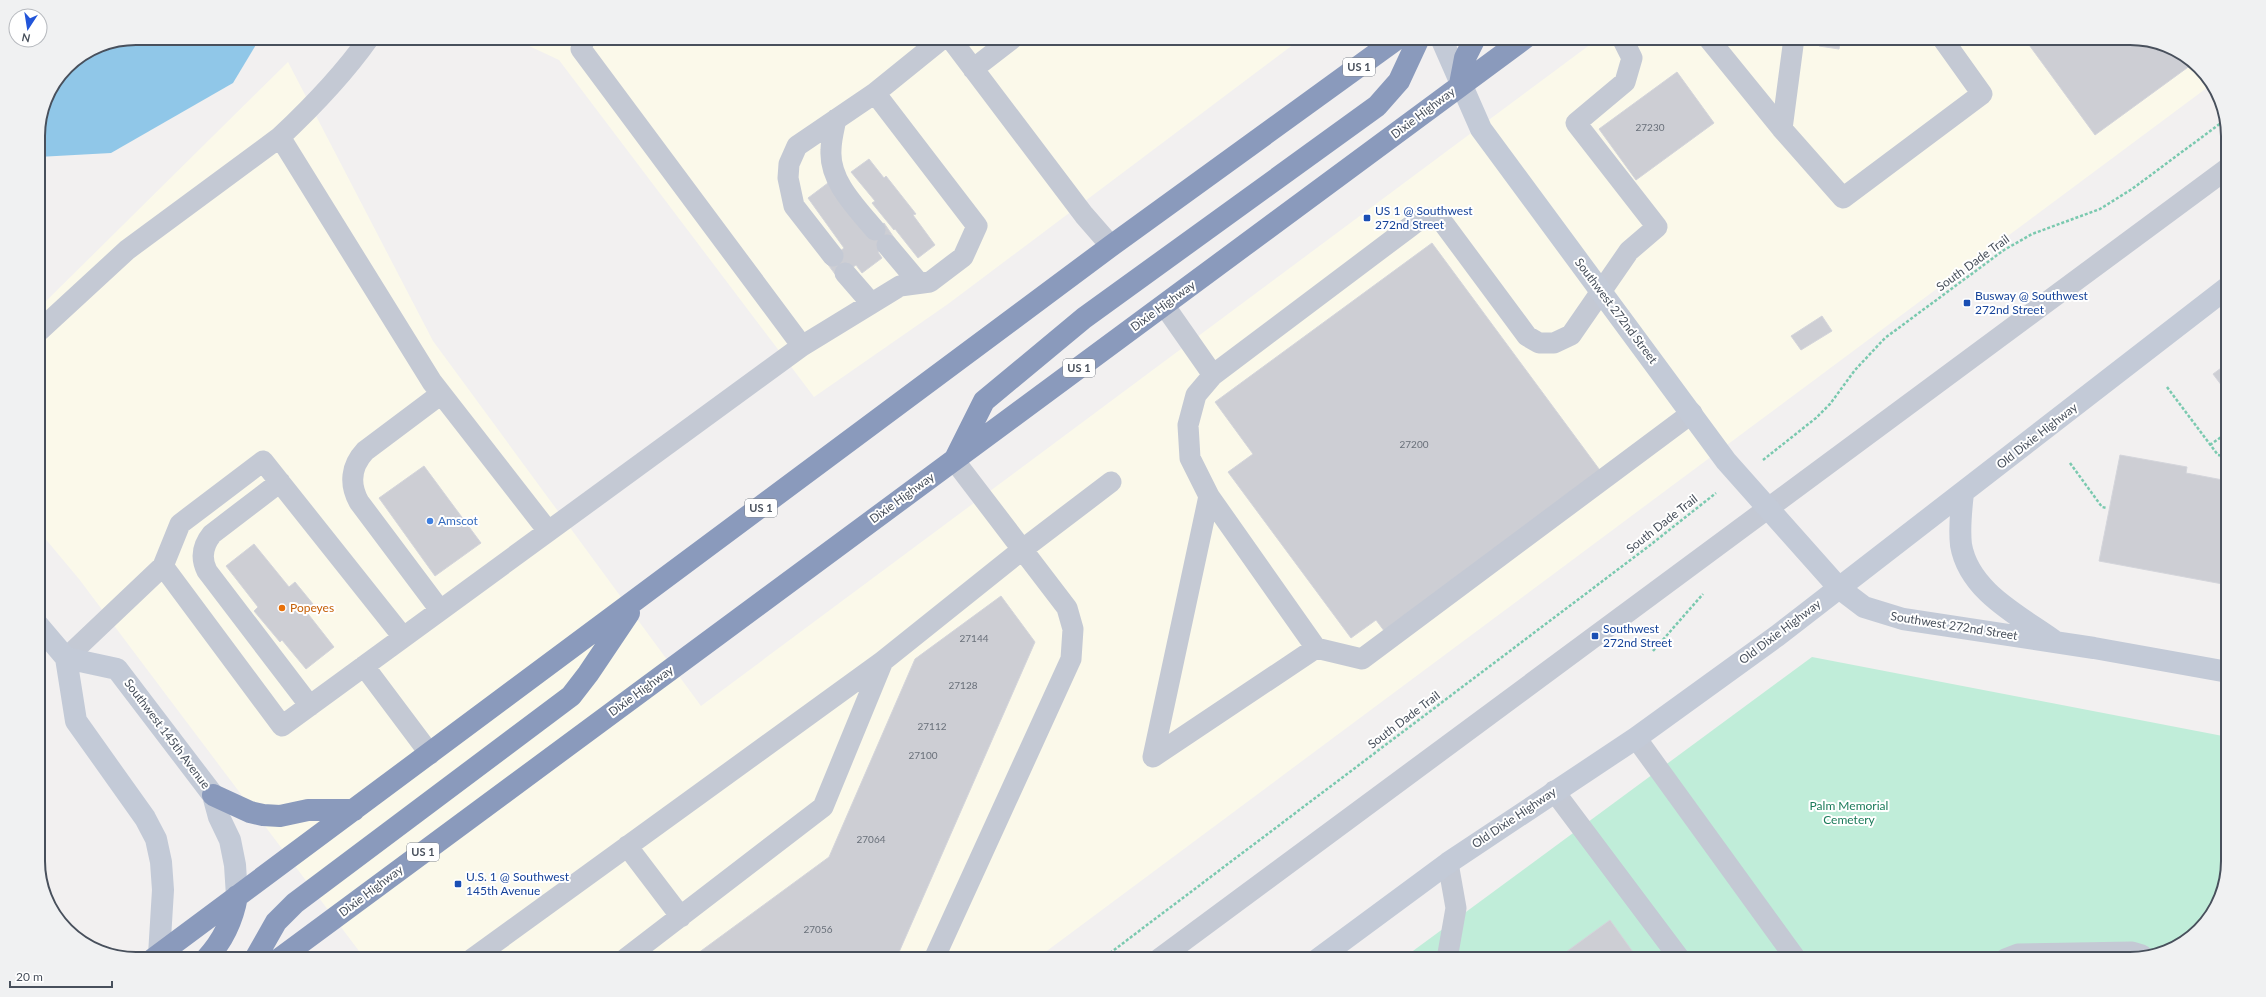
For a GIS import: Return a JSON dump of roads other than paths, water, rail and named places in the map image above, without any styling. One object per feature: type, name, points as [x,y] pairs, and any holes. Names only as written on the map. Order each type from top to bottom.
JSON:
[{"type":"highway","name":"US 1","points":[[163,952],[1111,246],[1388,45]]},
{"type":"highway","points":[[954,460],[984,401],[1084,318],[1377,106],[1399,80],[1416,45]]},
{"type":"highway","points":[[1460,84],[1465,58],[1471,45]]},
{"type":"highway","name":"Dixie Highway","points":[[288,952],[1164,305],[1460,84],[1515,45]]},
{"type":"highway","points":[[259,952],[276,922],[295,902],[571,696],[588,674],[637,600]]},
{"type":"highway","points":[[213,795],[250,812],[263,815],[280,816],[308,810],[354,810]]},
{"type":"highway","points":[[213,952],[229,924],[237,896]]},
{"type":"street","name":"Southwest 272nd Street","points":[[1444,45],[1481,129],[1726,461],[1839,588],[1864,607],[1903,619],[2055,642],[2221,671]]},
{"type":"street","name":"Old Dixie Highway","points":[[1327,952],[1448,863],[1554,791],[1636,738],[1839,588],[2221,292]]},
{"type":"street","points":[[1963,492],[1960,528],[1962,546],[1973,577],[1986,591],[2055,642]]},
{"type":"street","points":[[45,633],[66,658],[76,721],[145,818],[156,839],[161,862],[163,890],[157,952]]},
{"type":"street","name":"Southwest 145th Avenue","points":[[66,658],[117,669],[213,795],[219,817],[230,840],[235,865],[237,896]]},
{"type":"lane","points":[[45,326],[127,250],[280,137],[313,106],[342,75],[364,45]]},
{"type":"lane","points":[[582,45],[581,49],[802,346]]},
{"type":"lane","points":[[871,303],[839,265],[794,206],[788,178],[789,164],[797,146],[875,93],[935,45]]},
{"type":"lane","points":[[955,45],[1084,215],[1111,246]]},
{"type":"lane","points":[[973,69],[1004,45]]},
{"type":"lane","points":[[1626,45],[1632,58],[1625,82],[1576,123],[1657,227],[1629,250],[1600,290],[1571,335],[1554,343],[1539,343],[1527,336],[1444,224],[1436,218],[1426,218],[1411,226],[1213,375],[1196,395],[1188,425],[1190,458],[1209,496],[1316,648],[1362,659],[1692,414]]},
{"type":"lane","points":[[1714,45],[1782,129],[1843,198],[1982,94],[1947,45]]},
{"type":"lane","points":[[1782,129],[1793,45]]},
{"type":"lane","points":[[163,566],[282,726],[802,346],[900,286],[930,282],[963,257],[977,226],[875,93]]},
{"type":"lane","points":[[836,119],[831,150],[834,173],[846,194],[919,283]]},
{"type":"lane","points":[[280,137],[441,394],[548,531]]},
{"type":"lane","points":[[1167,952],[2221,173]]},
{"type":"lane","points":[[1164,305],[1213,375]]},
{"type":"lane","points":[[440,610],[359,502],[355,494],[352,479],[358,459],[365,452],[441,394]]},
{"type":"lane","points":[[937,952],[1071,659],[1073,629],[1067,608],[954,460]]},
{"type":"lane","points":[[66,658],[163,566],[180,524],[263,461],[403,637]]},
{"type":"lane","points":[[280,482],[212,534],[207,540],[203,556],[207,571],[310,706]]},
{"type":"lane","points":[[482,952],[883,660],[1023,549],[1111,482]]},
{"type":"lane","points":[[1209,496],[1154,757],[1316,648]]},
{"type":"lane","points":[[634,952],[823,807],[883,660]]},
{"type":"lane","points":[[364,666],[430,754]]},
{"type":"lane","points":[[1636,738],[1791,952]]},
{"type":"lane","points":[[1554,791],[1675,952]]},
{"type":"lane","points":[[628,846],[681,917]]},
{"type":"lane","points":[[1446,952],[1456,908],[1448,863]]},
{"type":"water","points":[[130,45],[256,45],[233,83],[111,153],[45,157],[45,130],[48,112],[52,101],[60,85],[85,60],[107,50]]},
{"type":"place","name":"US 1 @ Southwest 272nd Street","points":[[1367,218]]},
{"type":"place","name":"Busway @ Southwest 272nd Street","points":[[1967,303]]},
{"type":"place","name":"Amscot","points":[[430,521]]},
{"type":"place","name":"Popeyes","points":[[282,608]]},
{"type":"place","name":"Southwest 272nd Street","points":[[1595,636]]},
{"type":"place","name":"U.S. 1 @ Southwest 145th Avenue","points":[[458,884]]},
{"type":"park label","name":"Palm Memorial Cemetery","points":[[1849,813]]}]
